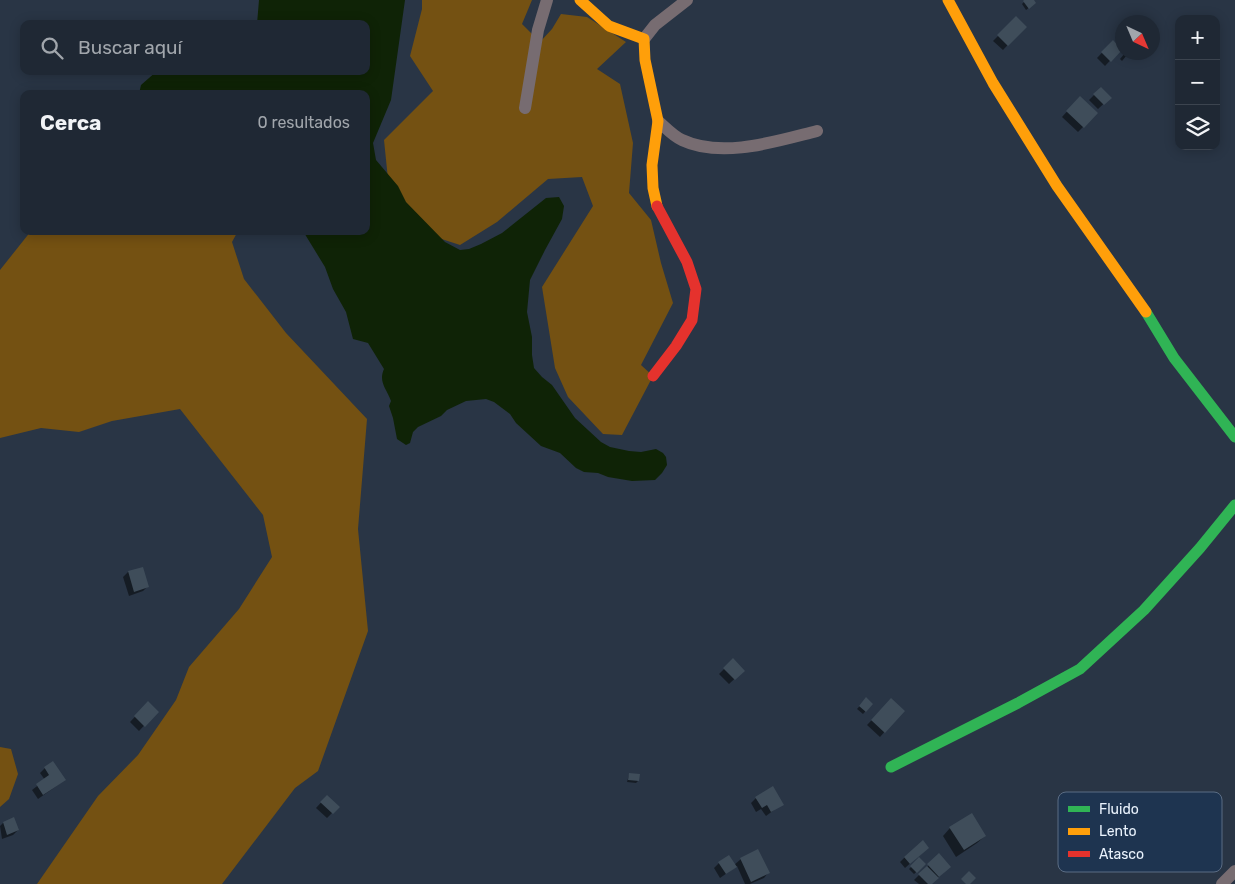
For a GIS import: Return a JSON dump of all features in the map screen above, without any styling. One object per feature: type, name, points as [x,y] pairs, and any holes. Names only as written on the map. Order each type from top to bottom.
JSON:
[{"type":"street","points":[[525,108],[538,30],[547,0]]},
{"type":"street","points":[[580,0],[609,26],[644,39]]},
{"type":"street","points":[[653,376],[676,346],[692,320],[696,289],[688,262],[658,210],[652,165],[658,121],[645,60],[644,39],[655,25],[687,0]]},
{"type":"street","points":[[948,0],[993,83],[1057,186],[1149,316],[1174,358],[1235,437]]},
{"type":"street","points":[[658,121],[679,139],[695,145],[727,148],[747,148],[818,131]]},
{"type":"street","points":[[891,767],[1018,703],[1080,669],[1144,610],[1200,548],[1235,505]]},
{"type":"street","points":[[1222,884],[1235,871]]},
{"type":"shaded area","points":[[259,0],[405,0],[391,100],[373,143],[376,160],[398,186],[406,202],[445,242],[460,250],[469,249],[502,233],[546,198],[559,197],[564,206],[562,219],[530,280],[527,312],[532,337],[534,368],[552,385],[575,418],[601,442],[610,447],[629,451],[641,452],[656,449],[663,453],[666,457],[667,465],[655,480],[632,481],[608,477],[598,473],[584,472],[576,468],[560,453],[541,446],[516,423],[510,414],[494,402],[486,399],[466,401],[447,410],[441,416],[418,427],[413,432],[410,443],[406,445],[397,439],[389,406],[391,401],[382,378],[384,369],[368,343],[353,339],[346,312],[333,289],[325,267],[305,235],[370,235],[370,90],[140,90],[141,85],[152,75],[370,75],[370,20],[257,20]]},
{"type":"shaded area","points":[[422,0],[532,0],[522,24],[540,42],[552,29],[561,14],[587,17],[626,42],[597,69],[620,84],[633,143],[629,193],[651,220],[673,303],[641,365],[653,376],[622,435],[603,434],[568,397],[555,368],[542,287],[593,206],[582,177],[548,179],[497,222],[460,245],[417,231],[389,189],[384,140],[433,91],[410,56],[422,9]]},
{"type":"shaded area","points":[[28,235],[236,235],[232,242],[244,279],[286,333],[367,419],[358,529],[368,631],[318,771],[295,788],[222,884],[37,884],[98,796],[138,755],[176,700],[189,667],[239,609],[272,557],[263,515],[180,409],[112,421],[79,432],[41,428],[0,438],[0,270]]},
{"type":"shaded area","points":[[0,747],[11,749],[18,774],[9,799],[0,807]]},
{"type":"building","points":[[1024,0],[1034,0],[1036,3],[1029,9]]},
{"type":"building","points":[[1016,16],[1027,27],[1008,46],[997,35]]},
{"type":"building","points":[[1113,40],[1115,42],[1115,58],[1111,62],[1101,52]]},
{"type":"building","points":[[1101,87],[1112,98],[1104,105],[1093,94]]},
{"type":"building","points":[[1080,96],[1098,113],[1084,128],[1066,111]]},
{"type":"building","points":[[143,567],[149,587],[134,592],[128,571]]},
{"type":"building","points":[[733,658],[745,671],[735,680],[723,668]]},
{"type":"building","points":[[866,697],[873,704],[866,712],[859,706]]},
{"type":"building","points":[[891,698],[905,711],[885,733],[871,720]]},
{"type":"building","points":[[148,701],[159,712],[145,727],[134,716]]},
{"type":"building","points":[[53,761],[66,780],[43,795],[36,784],[49,775],[44,767]]},
{"type":"building","points":[[629,773],[640,774],[639,781],[628,780]]},
{"type":"building","points":[[773,786],[784,805],[771,812],[767,805],[762,808],[755,797]]},
{"type":"building","points":[[327,795],[340,807],[333,814],[320,802]]},
{"type":"building","points":[[972,813],[986,836],[964,850],[949,827]]},
{"type":"building","points":[[14,817],[19,830],[7,835],[3,822]]},
{"type":"building","points":[[923,840],[929,848],[910,864],[904,857]]},
{"type":"building","points":[[758,849],[770,873],[751,882],[740,858]]},
{"type":"building","points":[[939,853],[951,867],[939,877],[927,864]]},
{"type":"building","points":[[729,855],[737,867],[726,874],[718,862]]},
{"type":"building","points":[[919,857],[926,864],[917,873],[910,866]]},
{"type":"building","points":[[927,866],[939,878],[932,884],[928,884],[918,874]]},
{"type":"building","points":[[969,871],[976,878],[970,884],[966,884],[961,879]]},
{"type":"traffic: fast","points":[[1146,312],[1174,358],[1235,437]]},
{"type":"traffic: fast","points":[[891,767],[1018,703],[1080,669],[1144,610],[1200,548],[1235,505]]},
{"type":"traffic: slow","points":[[580,0],[609,26],[644,39],[645,60],[658,121],[652,165],[653,188],[657,206]]},
{"type":"traffic: slow","points":[[948,0],[993,83],[1057,186],[1146,312]]},
{"type":"traffic: jam","points":[[653,376],[676,346],[692,320],[696,289],[687,262],[657,206]]}]
